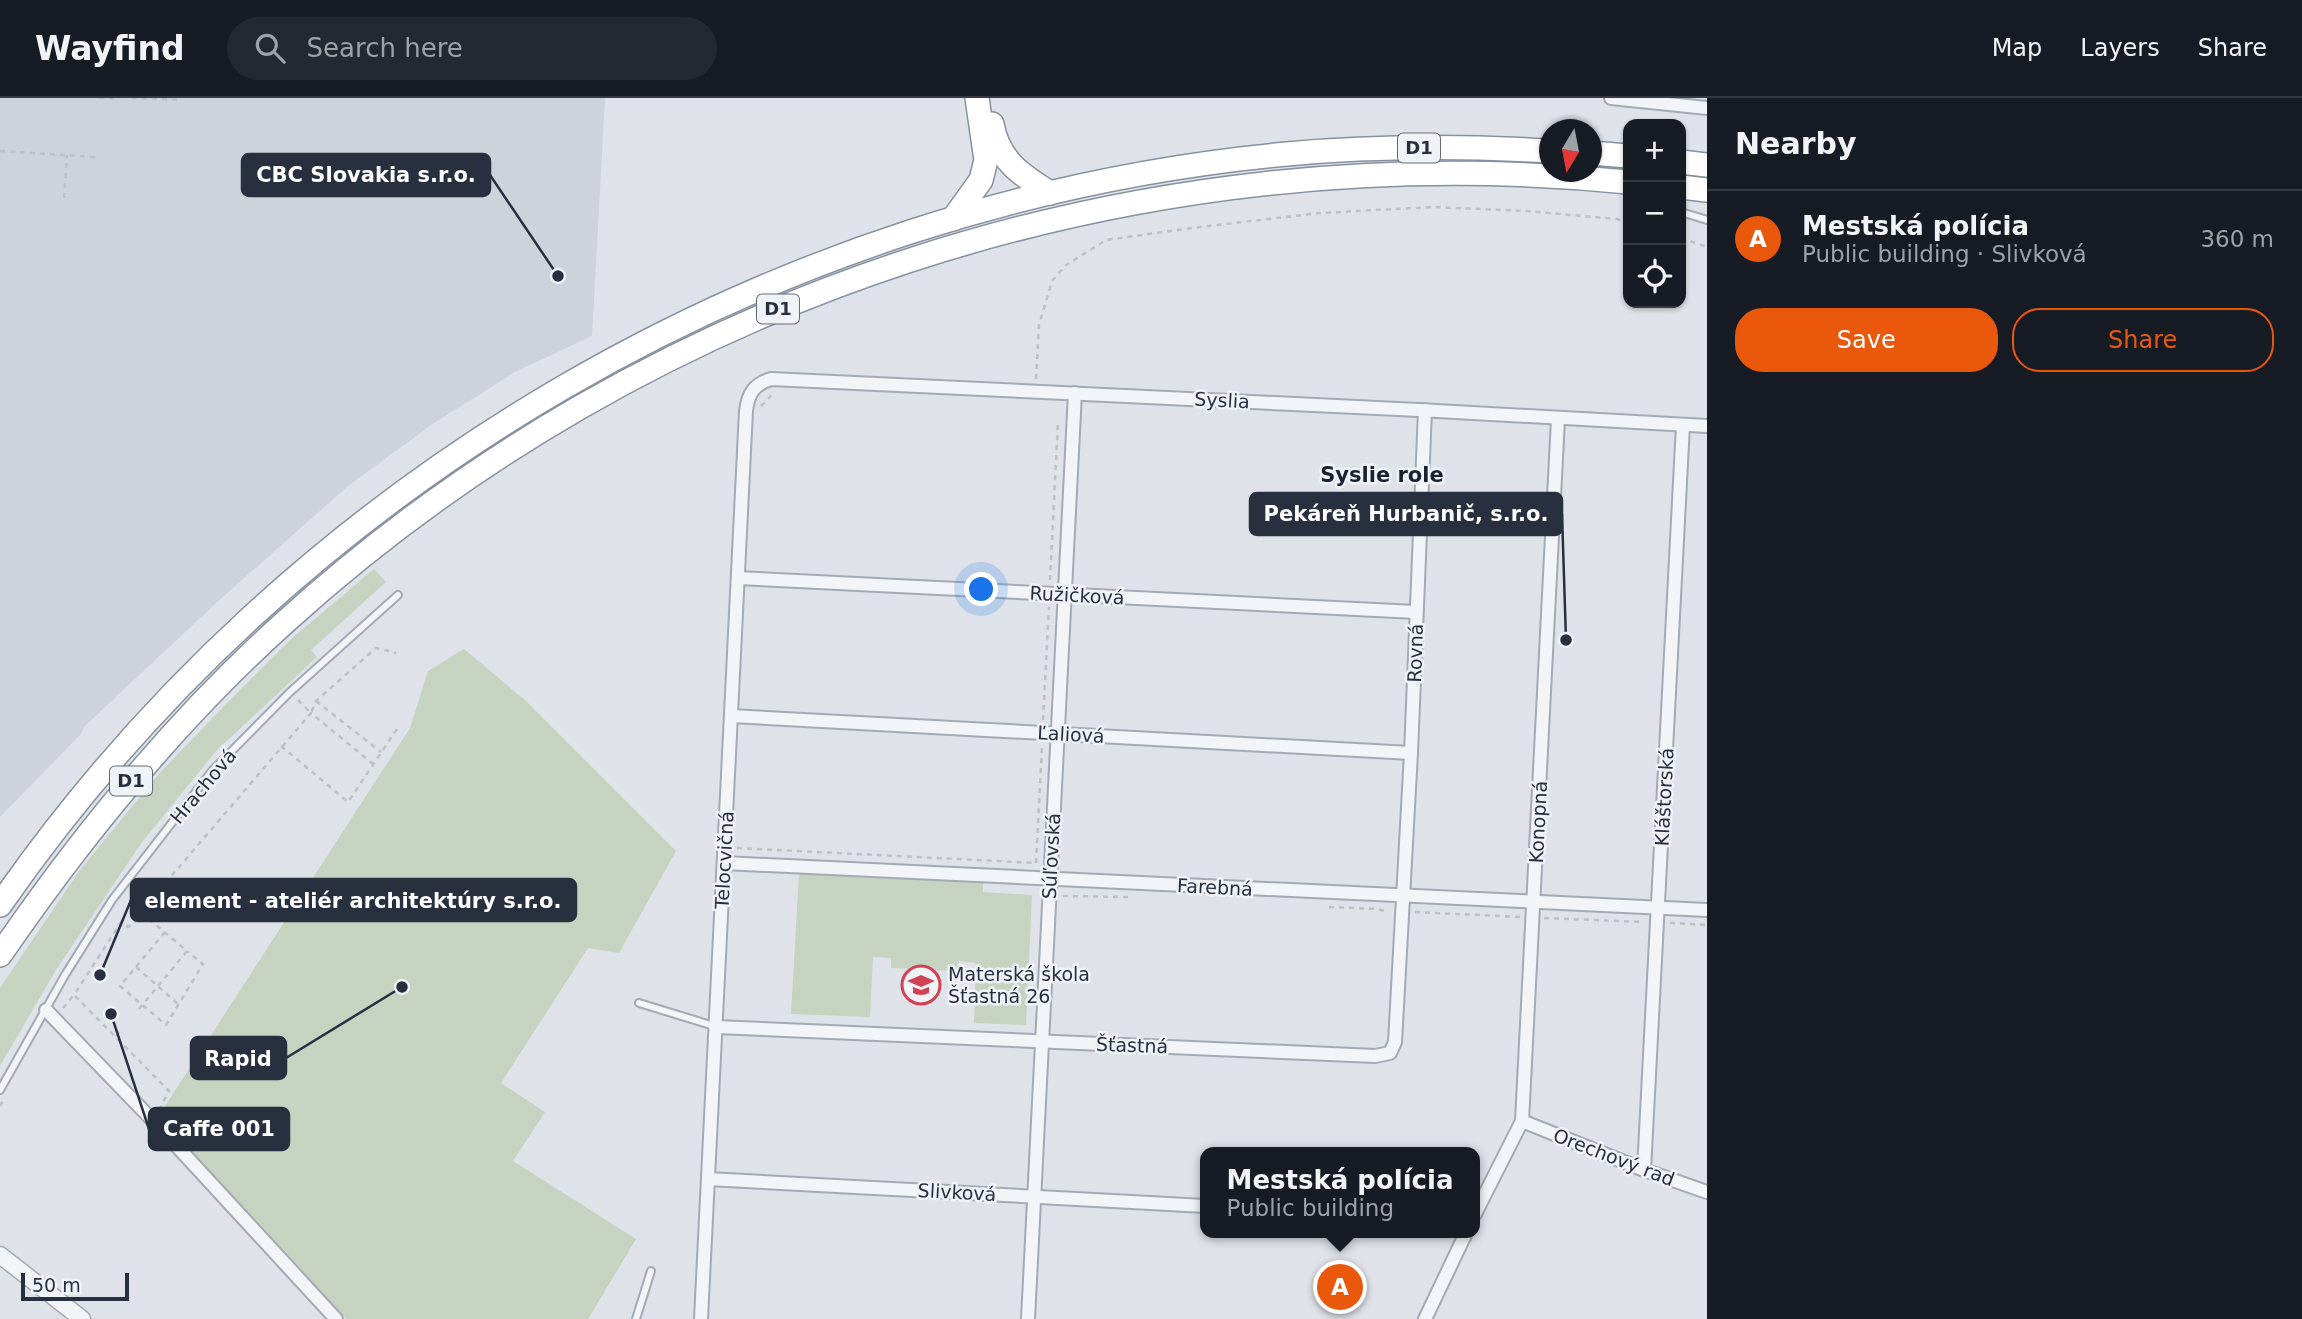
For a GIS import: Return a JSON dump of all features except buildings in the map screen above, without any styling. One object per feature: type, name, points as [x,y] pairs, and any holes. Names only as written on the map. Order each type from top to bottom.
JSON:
[{"type":"highway","points":[[953,219],[981,180],[986,160],[977,98]]},
{"type":"highway","points":[[988,98],[994,137],[1003,155],[1023,176],[1050,193]]},
{"type":"highway","name":"D1","points":[[0,905],[71,810],[126,744],[186,680],[262,607],[338,542],[414,483],[490,431],[558,390],[686,321],[822,262],[953,219],[1050,193],[1194,166],[1289,154],[1436,148],[1539,151]]},
{"type":"highway","points":[[1602,154],[1623,156]]},
{"type":"highway","points":[[1686,163],[1707,165]]},
{"type":"highway","name":"D1","points":[[0,955],[92,827],[148,761],[207,697],[292,615],[413,516],[503,454],[570,412],[697,345],[774,310],[900,262],[988,236],[1133,202],[1207,190],[1350,176],[1518,174],[1621,184]]},
{"type":"highway","points":[[1686,188],[1707,190]]},
{"type":"street","points":[[1611,98],[1707,108]]},
{"type":"street","name":"Syslia","points":[[752,405],[750,393],[756,385],[771,379],[1707,426]]},
{"type":"street","name":"Súľovská","points":[[1028,1319],[1074,393]]},
{"type":"street","name":"Telocvičná","points":[[701,1319],[738,578],[752,405]]},
{"type":"street","name":"Rovná","points":[[1403,896],[1425,410]]},
{"type":"street","name":"Konopná","points":[[1480,1204],[1522,1121],[1558,418]]},
{"type":"street","name":"Kláštorská","points":[[1644,1170],[1683,425]]},
{"type":"street","name":"Ružičková","points":[[738,578],[1416,612]]},
{"type":"street","name":"Ľaliová","points":[[731,716],[1410,753]]},
{"type":"street","name":"Farebná","points":[[724,863],[1707,910]]},
{"type":"street","name":"Šťastná","points":[[716,1027],[1375,1056],[1390,1053],[1395,1042],[1403,896]]},
{"type":"street","points":[[46,1010],[153,1121],[335,1319]]},
{"type":"street","name":"Orechový rad","points":[[1522,1121],[1707,1192]]},
{"type":"street","name":"Slivková","points":[[708,1179],[1200,1206]]},
{"type":"street","points":[[1425,1319],[1464,1238]]},
{"type":"street","points":[[0,1255],[82,1319]]},
{"type":"lane","points":[[1686,214],[1707,220]]},
{"type":"lane","name":"Hrachová","points":[[0,1090],[85,943],[129,878],[212,771],[290,692],[398,595]]},
{"type":"lane","points":[[639,1003],[716,1027]]},
{"type":"lane","points":[[636,1319],[651,1271]]},
{"type":"path","points":[[99,98],[117,98]]},
{"type":"path","points":[[132,98],[181,100]]},
{"type":"path","points":[[0,151],[95,157]]},
{"type":"path","points":[[64,198],[67,155]]},
{"type":"path","points":[[1035,391],[1039,325],[1052,281],[1066,265],[1106,240],[1320,213],[1433,207],[1526,211],[1623,221]]},
{"type":"path","points":[[1686,240],[1707,247]]},
{"type":"path","points":[[752,405],[776,391]]},
{"type":"path","points":[[153,1121],[169,1091],[74,995],[121,922],[128,928],[142,913],[311,713],[316,701],[376,648],[396,653]]},
{"type":"path","points":[[290,692],[311,713],[373,764]]},
{"type":"path","points":[[316,701],[381,752]]},
{"type":"path","points":[[281,746],[348,802],[397,729]]},
{"type":"path","points":[[737,848],[1036,863]]},
{"type":"path","points":[[1063,896],[1132,897]]},
{"type":"path","points":[[1323,906],[1378,909],[1391,915]]},
{"type":"path","points":[[142,913],[165,932],[187,951],[203,964],[166,1025],[120,986],[165,932]]},
{"type":"path","points":[[139,1009],[187,951]]},
{"type":"path","points":[[136,967],[178,1004]]},
{"type":"path","points":[[116,1036],[121,1030]]},
{"type":"shaded area","points":[[0,98],[605,98],[592,336],[515,372],[434,423],[348,486],[215,604],[85,726],[80,735],[0,817]]},
{"type":"green space","points":[[374,569],[386,582],[311,650],[317,657],[217,750],[142,842],[56,970],[0,1066],[0,988],[80,870],[158,775],[225,705],[290,640]]},
{"type":"green space","points":[[464,649],[526,701],[676,851],[619,953],[588,948],[501,1083],[545,1112],[513,1161],[636,1239],[588,1319],[347,1319],[158,1117],[410,728],[428,671]]},
{"type":"green space","points":[[799,873],[983,882],[983,892],[1032,895],[1026,1025],[974,1023],[976,963],[959,961],[957,971],[891,968],[891,958],[873,957],[870,1017],[791,1014]]},
{"type":"place","name":"CBC Slovakia s.r.o.","points":[[558,276]]},
{"type":"place","name":"Pekáreň Hurbanič, s.r.o.","points":[[1566,640]]},
{"type":"place","name":"element - ateliér architektúry s.r.o.","points":[[100,975]]},
{"type":"place","name":"Materská škola Šťastná 26","points":[[921,985]]},
{"type":"place","name":"Rapid","points":[[402,987]]},
{"type":"place","name":"Caffe 001","points":[[111,1014]]},
{"type":"place","name":"Mestská polícia","points":[[1340,1287]]},
{"type":"district","name":"Syslie role","points":[[1382,475]]}]
